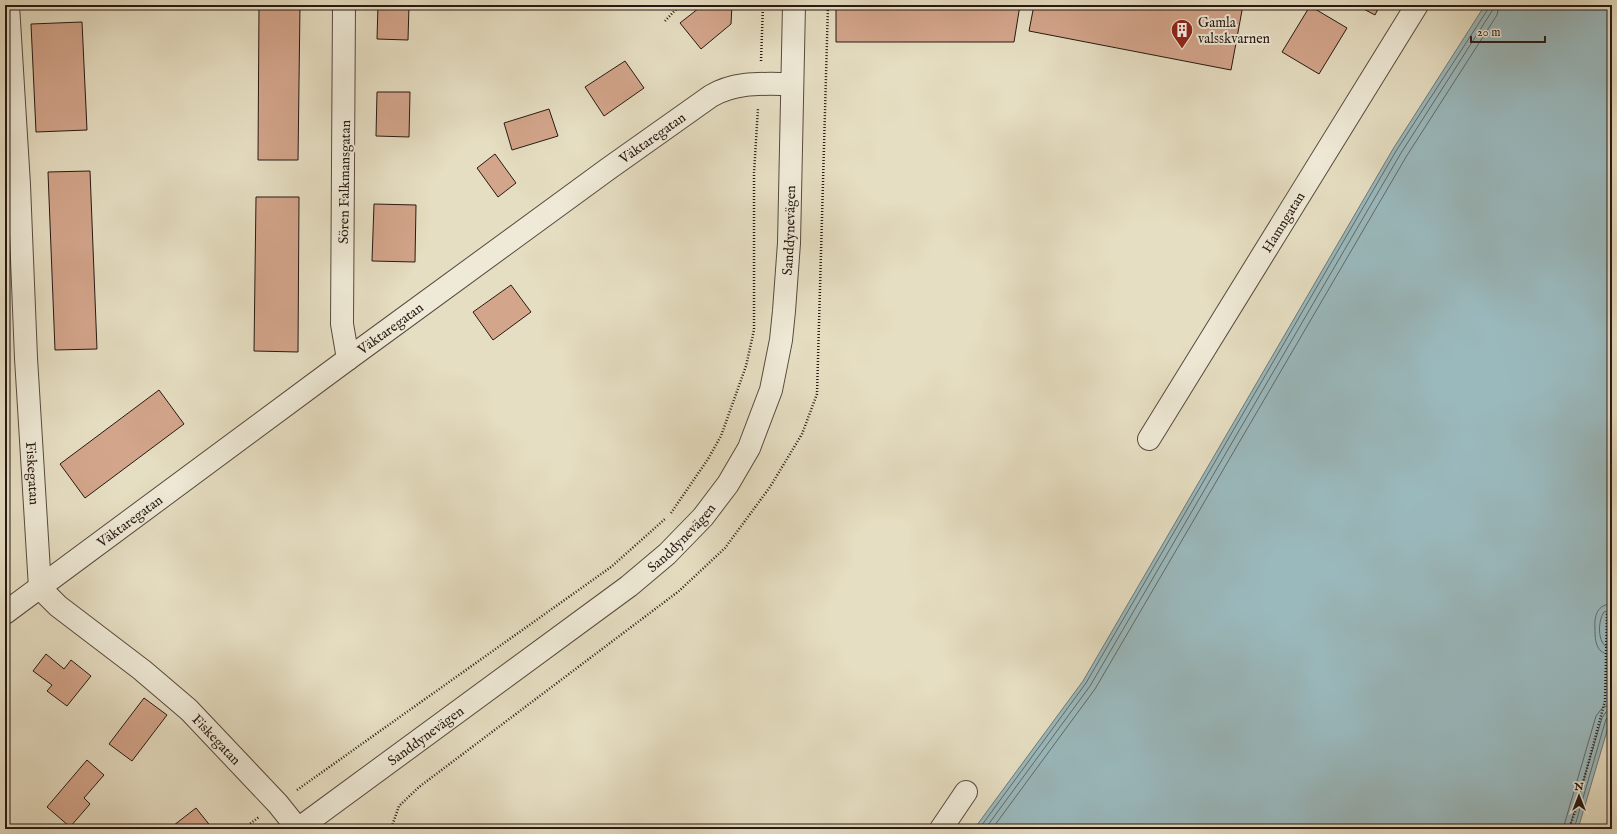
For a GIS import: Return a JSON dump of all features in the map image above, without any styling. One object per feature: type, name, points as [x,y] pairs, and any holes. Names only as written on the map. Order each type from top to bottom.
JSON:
[{"type":"street","name":"Fiskegatan","points":[[8,5],[19,186],[26,358],[40,588],[58,606],[142,670],[189,710],[278,804],[298,829]]},
{"type":"street","name":"Sören Falkmansgatan","points":[[344,5],[342,324],[348,359]]},
{"type":"street","name":"Sanddynevägen","points":[[298,829],[629,586],[667,554],[703,517],[728,484],[749,448],[771,390],[781,340],[789,242],[794,5]]},
{"type":"street","name":"Hamngatan","points":[[1149,439],[1417,5]]},
{"type":"street","name":"Väktaregatan","points":[[5,613],[348,359],[608,169],[711,96],[721,90],[736,85],[792,84]]},
{"type":"street","points":[[941,829],[966,792]]},
{"type":"path","points":[[665,21],[680,5]]},
{"type":"path","points":[[278,804],[610,567],[671,514],[708,459],[721,436],[746,366],[754,330],[754,173],[763,5]]},
{"type":"path","points":[[370,829],[392,826],[399,806],[419,787],[685,585],[725,548],[770,487],[802,434],[817,394],[828,5]]},
{"type":"path","points":[[1569,829],[1576,809],[1605,702],[1607,614],[1612,606]]},
{"type":"water","points":[[1485,5],[1612,5],[1612,616],[1609,621],[1612,714],[1578,829],[974,829],[1083,681],[1393,149]]},
{"type":"building","points":[[259,5],[300,5],[298,160],[258,160]]},
{"type":"building","points":[[378,5],[409,5],[408,40],[377,39]]},
{"type":"building","points":[[699,5],[732,5],[731,24],[701,49],[680,23],[699,8]]},
{"type":"building","points":[[836,5],[1020,5],[1014,42],[836,42]]},
{"type":"building","name":"Gamla valsskvarnen","points":[[1034,5],[1243,5],[1231,70],[1029,31]]},
{"type":"building","points":[[1356,5],[1380,5],[1375,15]]},
{"type":"building","points":[[1310,6],[1347,28],[1319,74],[1282,52]]},
{"type":"building","points":[[82,22],[87,130],[36,132],[31,24]]},
{"type":"building","points":[[625,61],[644,88],[604,116],[585,87]]},
{"type":"building","points":[[377,92],[410,92],[409,137],[376,136]]},
{"type":"building","points":[[549,109],[558,136],[512,150],[504,123]]},
{"type":"building","points":[[495,154],[516,183],[498,197],[477,168]]},
{"type":"building","points":[[90,171],[97,349],[55,350],[48,172]]},
{"type":"building","points":[[256,197],[299,197],[298,352],[254,351]]},
{"type":"building","points":[[374,204],[416,205],[415,262],[372,261]]},
{"type":"building","points":[[511,285],[531,312],[493,340],[473,312]]},
{"type":"building","points":[[159,390],[184,424],[85,498],[60,464]]},
{"type":"building","points":[[46,654],[64,669],[71,660],[91,676],[67,706],[47,691],[52,685],[33,671]]},
{"type":"building","points":[[144,698],[167,715],[132,761],[109,744]]},
{"type":"building","points":[[87,760],[104,775],[84,798],[90,804],[70,827],[47,807]]},
{"type":"building","points":[[196,808],[212,828],[169,829]]},
{"type":"place","name":"Gamla valsskvarnen","points":[[1182,50]]}]
